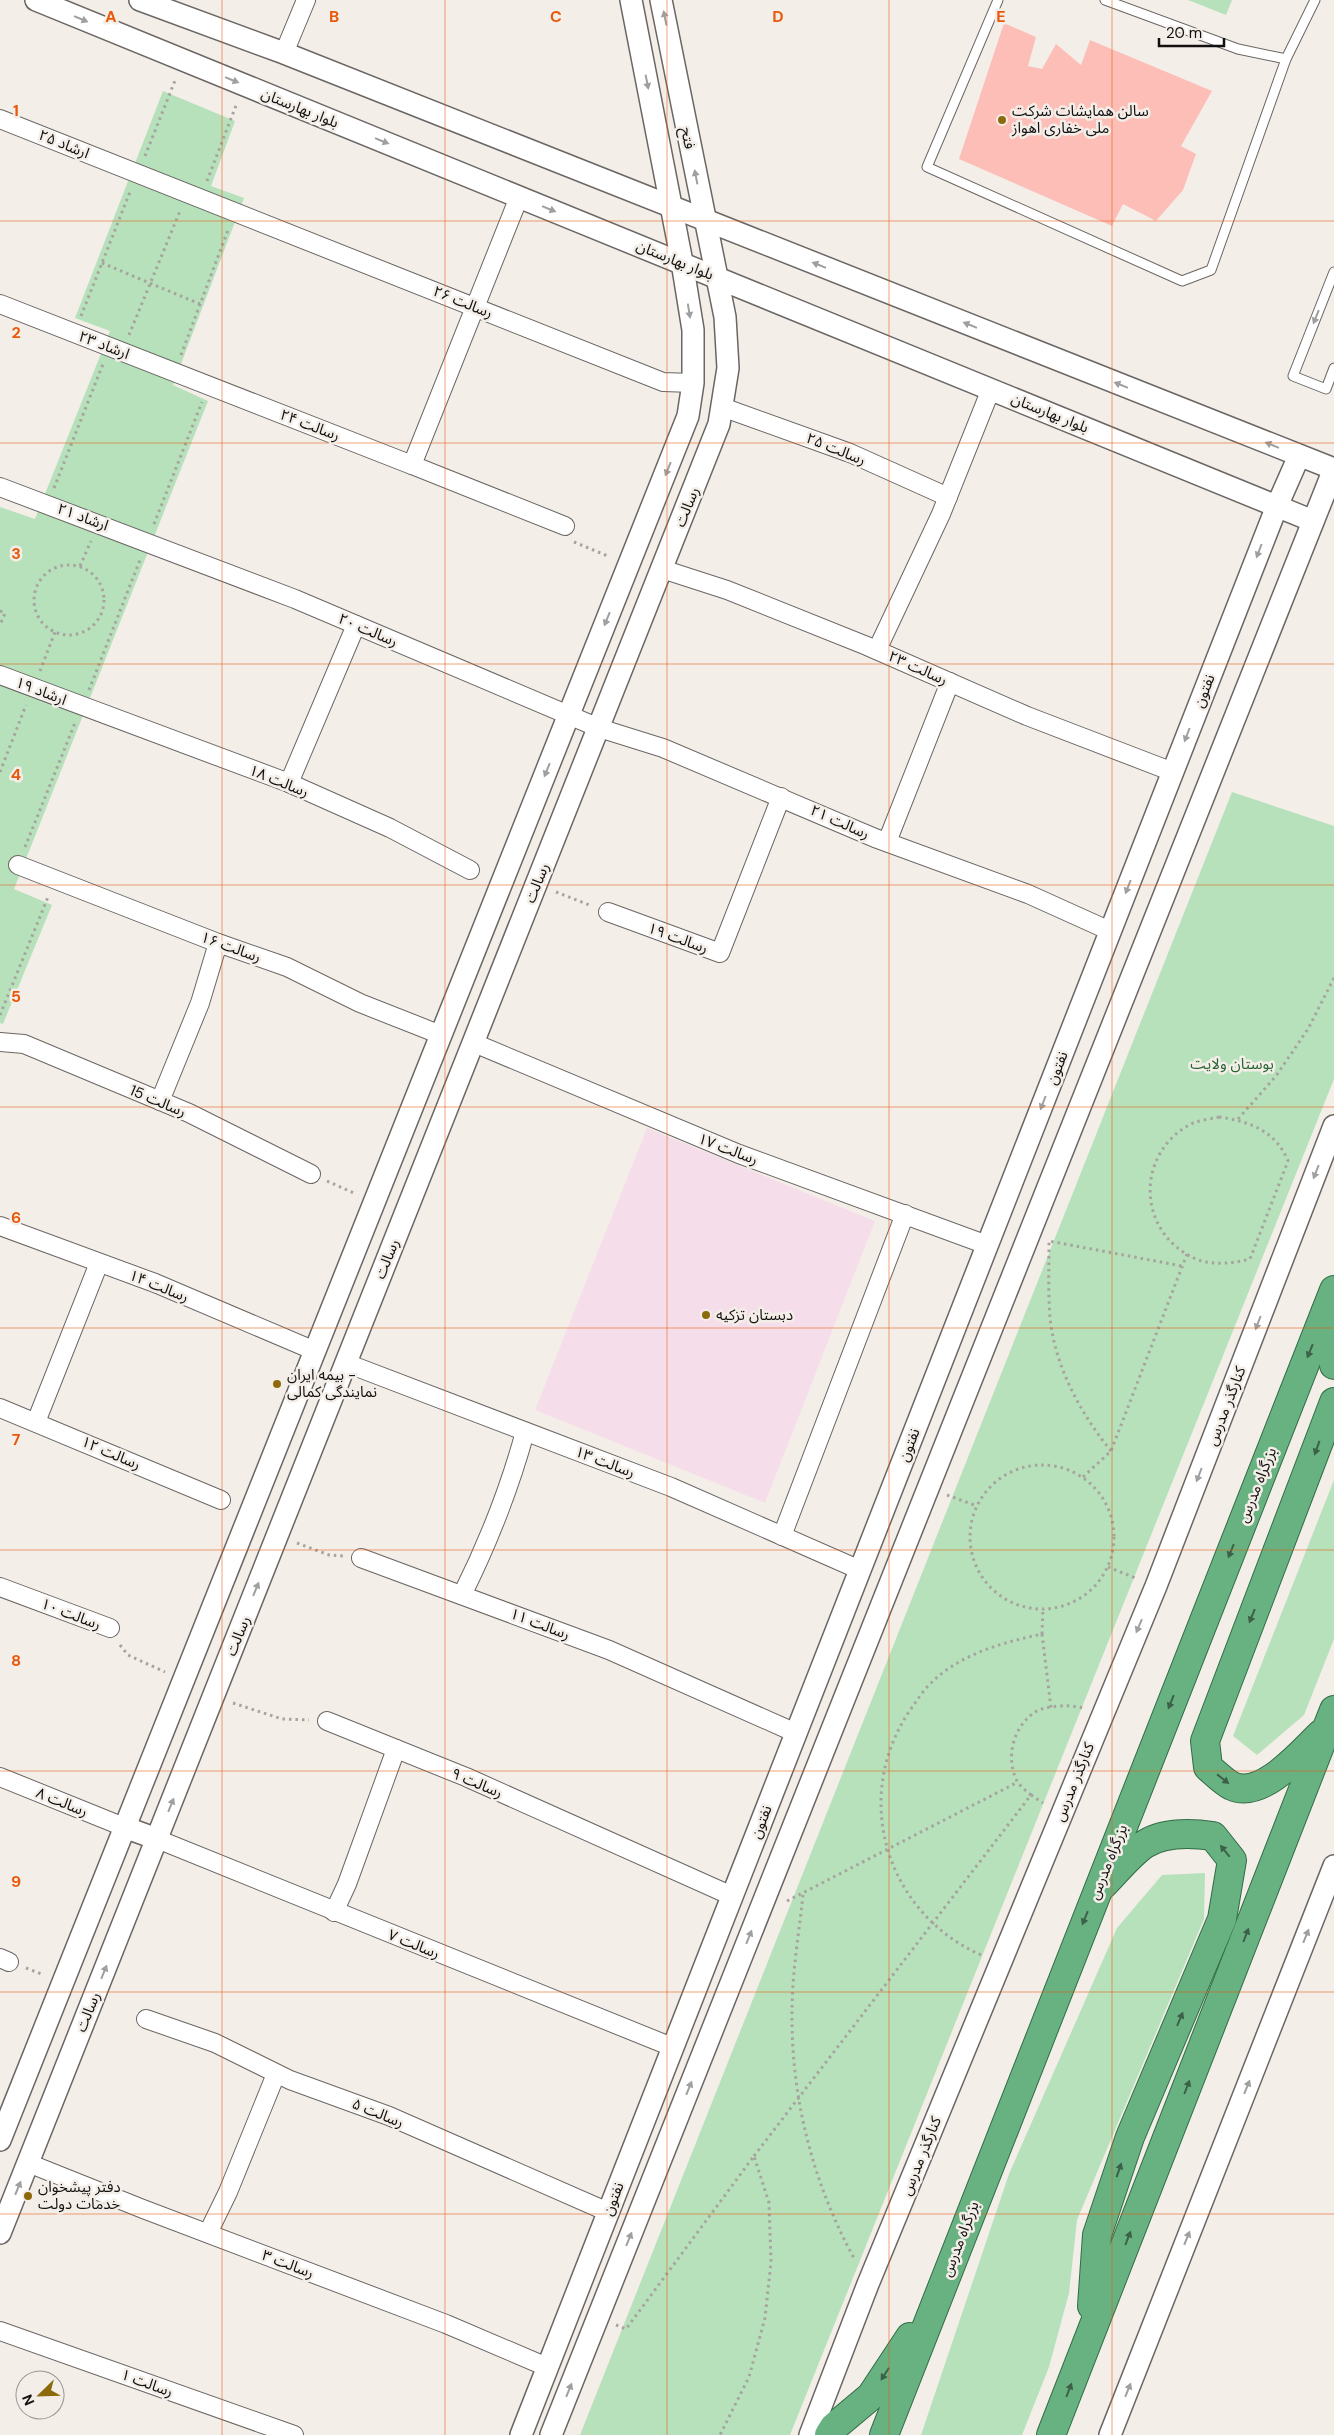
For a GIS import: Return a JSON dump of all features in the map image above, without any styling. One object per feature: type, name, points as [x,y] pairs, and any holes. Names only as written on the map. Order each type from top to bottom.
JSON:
[{"type":"highway","points":[[1330,1300],[1334,1365]]},
{"type":"highway","name":"بزرگراه مدرس","points":[[884,2435],[1096,1891],[1330,1300]]},
{"type":"highway","points":[[1330,1719],[1285,1769],[1258,1787],[1233,1787],[1208,1767],[1205,1741],[1208,1732],[1334,1402]]},
{"type":"highway","points":[[1051,2435],[1330,1719]]},
{"type":"highway","points":[[1089,2337],[1098,2234],[1130,2137],[1222,1919],[1232,1860],[1213,1836],[1195,1833],[1170,1836],[1145,1844],[1096,1891]]},
{"type":"highway","points":[[829,2435],[834,2427],[871,2396],[941,2290]]},
{"type":"street","name":"بلوار بهارستان","points":[[36,0],[1313,521]]},
{"type":"street","points":[[140,0],[284,53],[1334,469]]},
{"type":"street","points":[[284,53],[306,0]]},
{"type":"street","name":"فتح","points":[[631,0],[682,262]]},
{"type":"street","name":"فتح","points":[[661,0],[716,277]]},
{"type":"street","name":"ارشاد ۲۵","points":[[0,119],[194,196]]},
{"type":"street","name":"رسالت ۲۶","points":[[194,196],[663,382],[693,383]]},
{"type":"street","points":[[417,467],[474,307],[519,197]]},
{"type":"street","points":[[0,2140],[688,416],[693,383],[693,330],[682,262]]},
{"type":"street","name":"رسالت","points":[[0,2233],[719,424],[728,368],[725,318],[716,277]]},
{"type":"street","name":"ارشاد ۲۳","points":[[0,304],[208,385]]},
{"type":"street","name":"رسالت ۲۴","points":[[208,385],[565,526]]},
{"type":"street","points":[[877,650],[948,497],[991,389]]},
{"type":"street","name":"رسالت ۲۵","points":[[722,407],[850,453],[948,497]]},
{"type":"street","name":"نفتون","points":[[520,2435],[1277,506],[1299,456]]},
{"type":"street","name":"نفتون","points":[[551,2435],[1334,469]]},
{"type":"street","name":"ارشاد ۲۱","points":[[0,487],[166,548]]},
{"type":"street","name":"رسالت ٢٠","points":[[166,548],[356,625],[569,715]]},
{"type":"street","name":"رسالت ۲۳","points":[[662,569],[727,590],[877,650],[1027,716],[1173,772]]},
{"type":"street","points":[[289,783],[356,625]]},
{"type":"street","name":"ارشاد ۱۹","points":[[0,676],[82,708]]},
{"type":"street","points":[[887,842],[950,682]]},
{"type":"street","name":"رسالت ۱۸","points":[[82,708],[289,783],[390,828],[470,870]]},
{"type":"street","name":"رسالت ۲۱","points":[[569,715],[599,728],[663,748],[887,842],[1028,894],[1110,932]]},
{"type":"street","name":"رسالت ۱۹","points":[[608,912],[720,953],[781,797]]},
{"type":"street","name":"رسالت ۱۶","points":[[18,865],[218,944],[287,967],[360,1003],[441,1035]]},
{"type":"street","points":[[160,1101],[200,1003],[218,944]]},
{"type":"street","points":[[461,985],[492,997]]},
{"type":"street","name":"رسالت 15","points":[[0,1042],[24,1044],[160,1101],[311,1174]]},
{"type":"street","name":"رسالت ۱۷","points":[[474,1043],[739,1154],[987,1245]]},
{"type":"street","name":"کنارگذر مدرس","points":[[810,2435],[868,2284],[1156,1586],[1334,1126]]},
{"type":"street","points":[[782,1536],[905,1214]]},
{"type":"street","name":"رسالت ۱۴","points":[[0,1226],[155,1283],[315,1351]]},
{"type":"street","points":[[36,1422],[99,1263]]},
{"type":"street","points":[[315,1351],[346,1363]]},
{"type":"street","name":"رسالت ۱۳","points":[[346,1363],[671,1487],[860,1570]]},
{"type":"street","name":"رسالت ۱۲","points":[[0,1408],[221,1500]]},
{"type":"street","points":[[919,1419],[951,1431]]},
{"type":"street","points":[[462,1595],[487,1543],[504,1501],[524,1432]]},
{"type":"street","name":"رسالت ۱۱","points":[[362,1558],[609,1650],[796,1733]]},
{"type":"street","name":"رسالت ۱۰","points":[[0,1587],[110,1628]]},
{"type":"street","name":"رسالت ۹","points":[[327,1721],[466,1778],[732,1896]]},
{"type":"street","points":[[334,1912],[347,1884],[396,1750]]},
{"type":"street","name":"رسالت ۸","points":[[0,1777],[124,1827]]},
{"type":"street","points":[[124,1827],[157,1839]]},
{"type":"street","name":"رسالت ۷","points":[[157,1839],[672,2047]]},
{"type":"street","points":[[1110,2435],[1334,1866]]},
{"type":"street","points":[[704,1966],[732,1980]]},
{"type":"street","name":"رسالت ۵","points":[[146,2018],[215,2043],[276,2074],[389,2116],[608,2212]]},
{"type":"street","points":[[30,2064],[62,2078]]},
{"type":"street","points":[[208,2234],[228,2192],[276,2074]]},
{"type":"street","name":"رسالت ۳","points":[[28,2163],[208,2234],[446,2324],[547,2367]]},
{"type":"street","name":"رسالت ۱","points":[[0,2330],[294,2435]]},
{"type":"lane","points":[[998,0],[927,167],[1182,281],[1211,270],[1286,59],[1315,0]]},
{"type":"lane","points":[[1106,0],[1238,49],[1286,59]]},
{"type":"lane","points":[[1334,272],[1293,376],[1326,389],[1334,368]]},
{"type":"path","points":[[74,333],[102,263],[133,172],[183,60]]},
{"type":"path","points":[[48,504],[116,349],[194,196],[244,85]]},
{"type":"path","points":[[174,372],[235,212]]},
{"type":"path","points":[[102,263],[200,304]]},
{"type":"path","points":[[18,865],[82,708],[208,385]]},
{"type":"path","points":[[80,566],[98,523]]},
{"type":"path","points":[[565,526],[570,541],[629,564]]},
{"type":"path","points":[[63,564],[80,566],[95,575],[103,590],[104,607],[96,623],[83,633],[66,635],[50,630],[38,618],[33,601],[37,584],[47,571],[63,564]]},
{"type":"path","points":[[0,612],[5,613],[0,625]]},
{"type":"path","points":[[0,1015],[54,880]]},
{"type":"path","points":[[537,884],[608,912]]},
{"type":"path","points":[[1237,1119],[1276,1076],[1308,1029],[1334,978]]},
{"type":"path","points":[[1219,1117],[1244,1120],[1267,1132],[1284,1151],[1288,1161],[1250,1259],[1226,1264],[1200,1261],[1187,1254],[1178,1249],[1160,1230],[1151,1206],[1150,1181],[1157,1157],[1172,1136],[1194,1123],[1219,1117]]},
{"type":"path","points":[[311,1174],[374,1203]]},
{"type":"path","points":[[1111,1451],[1092,1427],[1071,1389],[1057,1354],[1050,1318],[1049,1241],[1182,1266]]},
{"type":"path","points":[[1083,1477],[1111,1451],[1187,1254]]},
{"type":"path","points":[[1035,1464],[1060,1466],[1083,1477],[1101,1495],[1112,1517],[1114,1542],[1108,1567],[1094,1587],[1074,1602],[1049,1609],[1024,1607],[1001,1596],[984,1578],[973,1556],[970,1531],[976,1506],[991,1486],[1011,1471],[1035,1464]]},
{"type":"path","points":[[928,1488],[976,1506]]},
{"type":"path","points":[[277,1536],[328,1555],[362,1558]]},
{"type":"path","points":[[1108,1567],[1156,1586]]},
{"type":"path","points":[[1044,1608],[1042,1634],[1051,1708]]},
{"type":"path","name":"رسالت ۱۰","points":[[110,1628],[128,1655],[184,1679]]},
{"type":"path","points":[[1000,1963],[966,1948],[932,1923],[900,1880],[887,1851],[881,1823],[881,1785],[890,1750],[903,1721],[929,1685],[958,1662],[992,1646],[1042,1634]]},
{"type":"path","points":[[214,1696],[282,1719],[327,1721]]},
{"type":"path","points":[[1062,1812],[1030,1795],[1018,1782],[1010,1758],[1016,1732],[1032,1713],[1051,1708],[1070,1705],[1103,1713]]},
{"type":"path","points":[[766,1895],[786,1902],[1018,1782]]},
{"type":"path","points":[[597,2318],[626,2329],[799,2096],[1030,1795]]},
{"type":"path","points":[[803,1894],[792,2010],[794,2070],[805,2131],[821,2184],[848,2247],[868,2284]]},
{"type":"path","points":[[5,1960],[63,1982]]},
{"type":"path","points":[[720,2435],[749,2377],[765,2318],[771,2262],[770,2203],[754,2156]]},
{"type":"shaded area","name":"دبستان تزکیه","points":[[647,1128],[875,1221],[765,1503],[535,1410]]},
{"type":"green space","points":[[1188,0],[1232,0],[1226,15]]},
{"type":"green space","points":[[163,91],[235,121],[211,186],[244,198],[173,385],[208,401],[14,889],[52,905],[3,1024],[0,1023],[0,507],[35,519],[110,331],[75,318]]},
{"type":"green space","name":"بوستان ولایت","points":[[1232,792],[1334,826],[1334,1079],[790,2435],[580,2435]]},
{"type":"green space","points":[[1334,1480],[1334,1639],[1304,1715],[1257,1755],[1233,1736]]},
{"type":"green space","points":[[1205,1873],[1204,1919],[1077,2220],[1069,2293],[1049,2367],[1022,2435],[921,2435],[1009,2174],[1117,1928],[1162,1875]]},
{"type":"building","points":[[1004,23],[1036,37],[1028,66],[1042,69],[1056,44],[1081,65],[1090,40],[1212,91],[1181,146],[1196,154],[1183,190],[1156,221],[1123,204],[1112,226],[959,159]]},
{"type":"place","name":"سالن همایشات شرکت ملی خفاری اهواز","points":[[1002,120]]},
{"type":"place","name":"دبستان تزکیه","points":[[706,1315]]},
{"type":"place","name":"بیمه ایران - نمایندگى کمالى","points":[[277,1384]]},
{"type":"place","name":"دفتر پیشخوان خدمات دولت","points":[[28,2196]]}]
